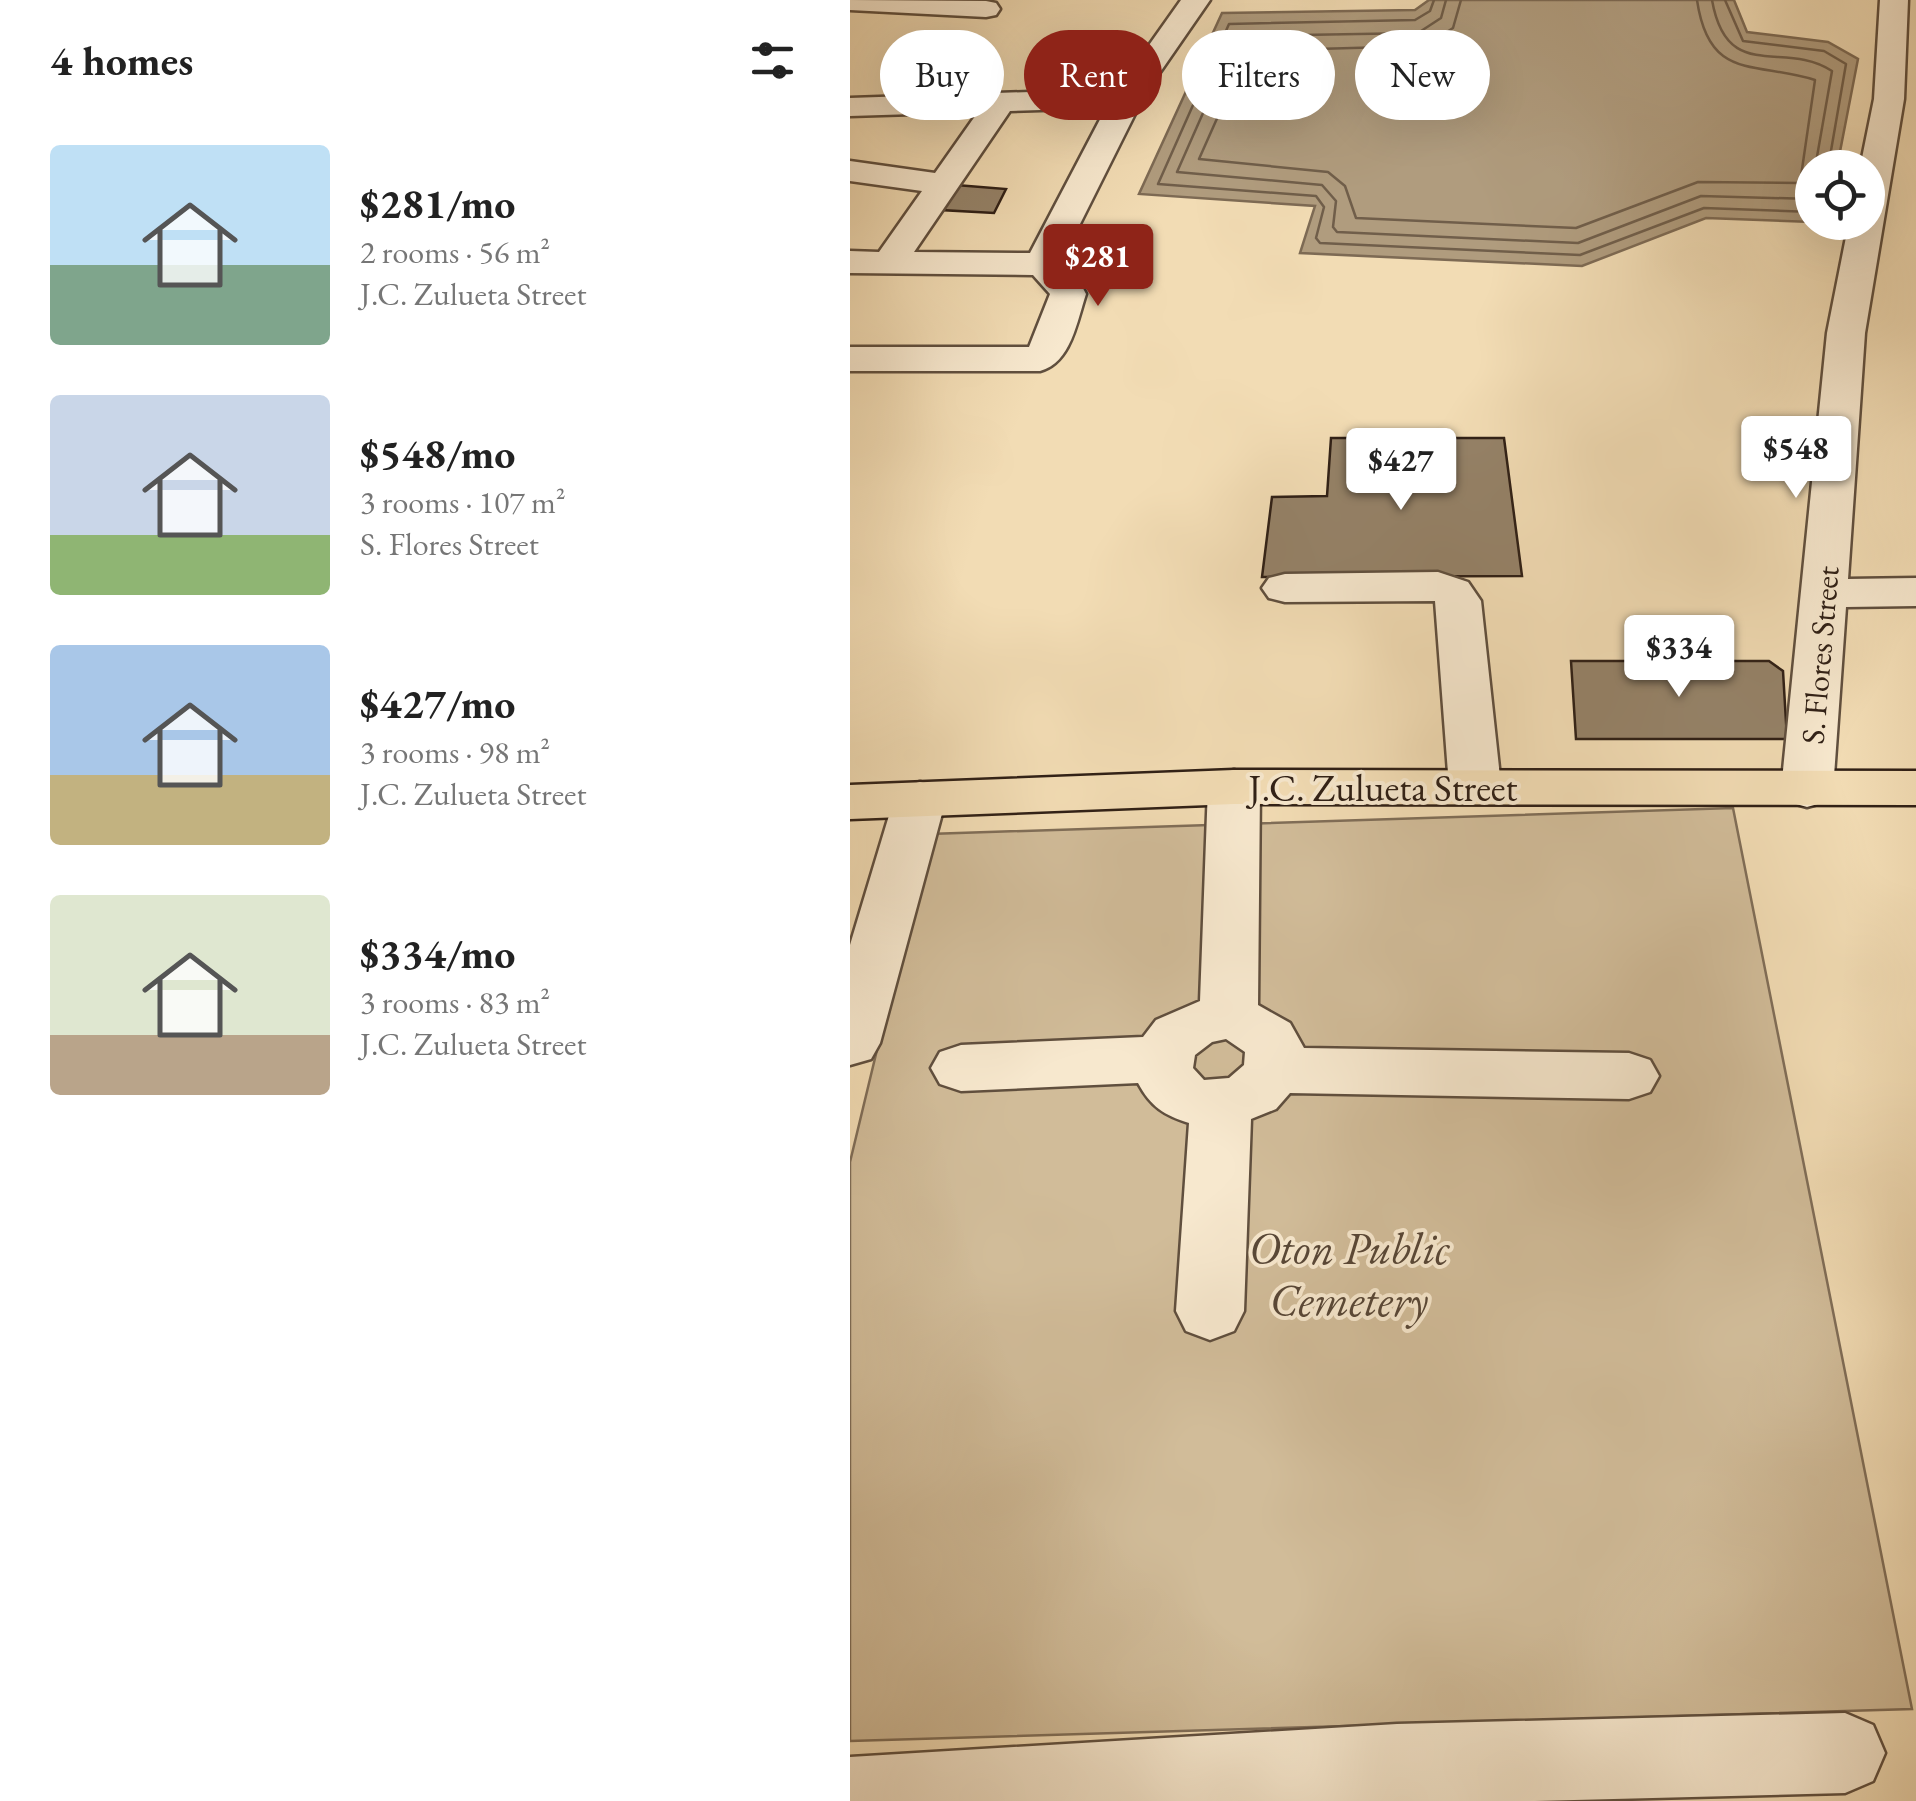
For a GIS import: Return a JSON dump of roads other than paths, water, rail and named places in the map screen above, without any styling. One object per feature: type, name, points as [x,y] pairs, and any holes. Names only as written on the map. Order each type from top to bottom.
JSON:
[{"type":"main road","name":"J.C. Zulueta Street","points":[[850,802],[1234,787],[1916,788]]},
{"type":"street","points":[[1162,42],[1196,0]]},
{"type":"street","name":"S. Flores Street","points":[[1885,158],[1902,100],[1894,0]]},
{"type":"street","points":[[850,2],[990,4]]},
{"type":"street","points":[[973,30],[990,4]]},
{"type":"street","points":[[850,107],[880,106]]},
{"type":"street","points":[[889,264],[988,120]]},
{"type":"street","points":[[1042,264],[1115,120]]},
{"type":"street","points":[[850,171],[944,184]]},
{"type":"street","name":"S. Flores Street","points":[[1807,790],[1846,333],[1863,240]]},
{"type":"street","points":[[850,262],[1042,264],[1062,281],[1068,294],[1040,359],[850,359]]},
{"type":"street","points":[[1285,588],[1438,586],[1452,592],[1458,601],[1476,786]]},
{"type":"street","points":[[1826,593],[1916,592]]},
{"type":"street","points":[[1230,1017],[1234,787]]},
{"type":"street","points":[[853,1026],[920,799]]},
{"type":"street","points":[[1230,1017],[1252,1024],[1268,1035],[1277,1052],[1275,1070],[1263,1086],[1245,1098],[1221,1104],[1196,1102],[1176,1092],[1164,1077],[1161,1059],[1169,1042],[1185,1027],[1206,1018],[1230,1017]]},
{"type":"street","points":[[961,1068],[1161,1059]]},
{"type":"street","points":[[1275,1070],[1629,1076]]},
{"type":"street","points":[[1210,1311],[1221,1104]]},
{"type":"street","points":[[850,1798],[1397,1764],[1845,1753]]},
{"type":"water","points":[[1429,0],[1734,0],[1747,32],[1828,42],[1858,59],[1840,150],[1795,150],[1795,221],[1706,218],[1582,266],[1300,253],[1315,206],[1139,194],[1182,100],[1182,120],[1335,120],[1335,30],[1214,30],[1222,13],[1415,10]]},
{"type":"park label","name":"Oton Public Cemetery","points":[[1349,1274]]}]
